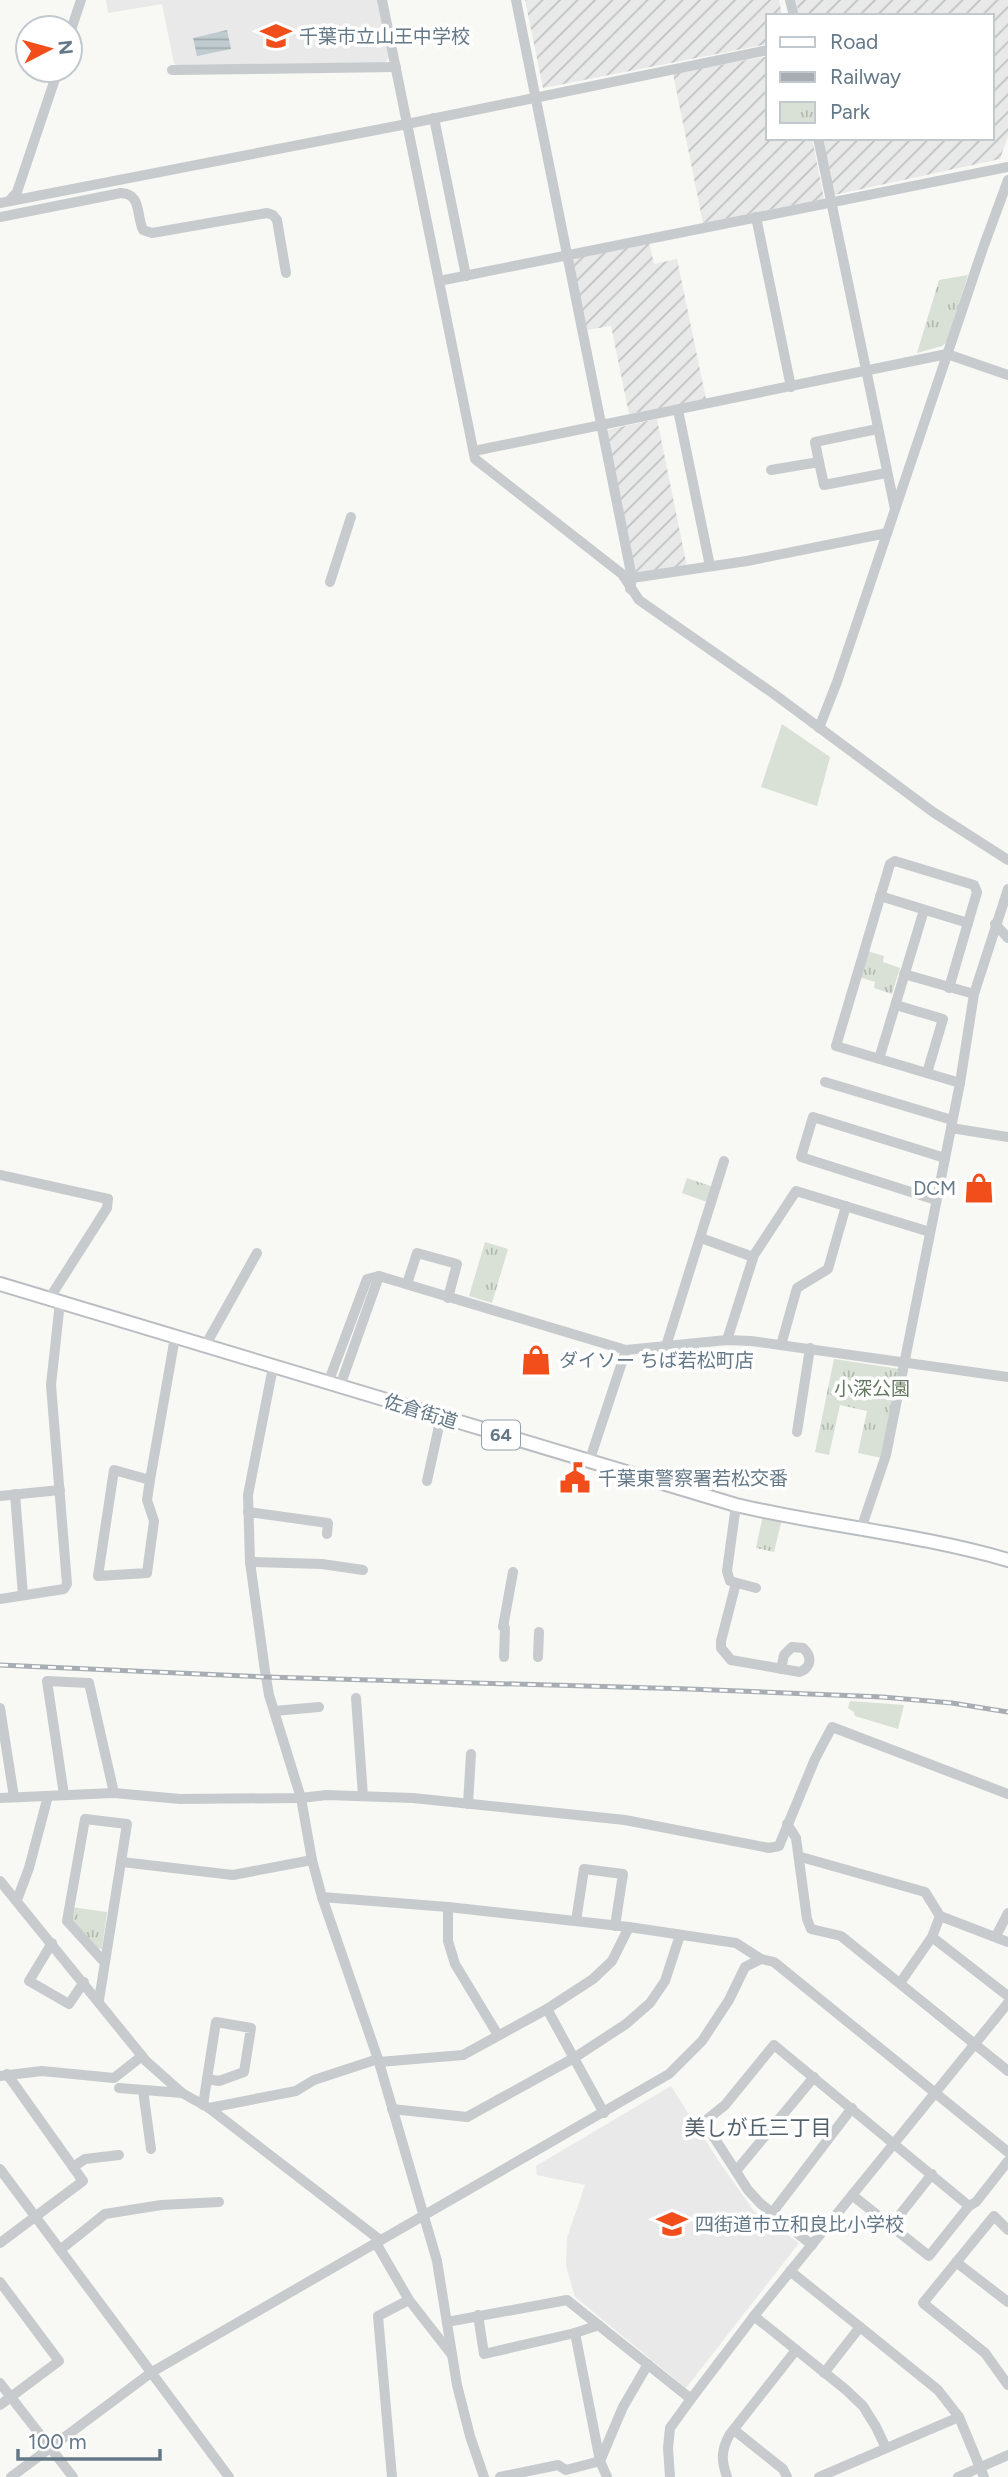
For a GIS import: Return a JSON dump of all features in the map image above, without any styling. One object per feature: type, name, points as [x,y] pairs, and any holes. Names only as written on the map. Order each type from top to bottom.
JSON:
[{"type":"main road","name":"佐倉街道","points":[[0,1284],[736,1506],[932,1542],[1008,1560]]},
{"type":"street","points":[[382,0],[475,459],[622,574],[639,600],[774,694],[933,812],[1008,860]]},
{"type":"street","points":[[516,0],[602,425],[631,584]]},
{"type":"street","points":[[4,202],[407,124],[766,50]]},
{"type":"street","points":[[172,69],[396,67]]},
{"type":"street","points":[[4,202],[17,192],[53,84]]},
{"type":"street","points":[[434,118],[466,276]]},
{"type":"street","points":[[818,140],[895,510]]},
{"type":"street","points":[[439,281],[1008,167]]},
{"type":"street","points":[[818,728],[837,682],[1006,185]]},
{"type":"street","points":[[0,217],[121,193],[131,194],[136,200],[143,230],[152,233],[267,213],[273,215],[276,220],[286,273]]},
{"type":"street","points":[[756,217],[790,387]]},
{"type":"street","points":[[474,451],[947,354],[1008,375]]},
{"type":"street","points":[[678,410],[710,566]]},
{"type":"street","points":[[877,429],[815,442],[819,462],[824,485],[886,473]]},
{"type":"street","points":[[771,470],[819,462]]},
{"type":"street","points":[[330,582],[351,517]]},
{"type":"street","points":[[631,584],[710,566],[887,533]]},
{"type":"street","points":[[949,988],[977,892],[974,885],[895,861],[890,864],[836,1046],[960,1083]]},
{"type":"street","points":[[861,1529],[886,1455],[960,1083],[974,994],[1008,889]]},
{"type":"street","points":[[880,897],[968,923]]},
{"type":"street","points":[[880,1059],[924,909]]},
{"type":"street","points":[[995,924],[1008,938]]},
{"type":"street","points":[[904,974],[974,994]]},
{"type":"street","points":[[895,1004],[943,1019],[927,1073]]},
{"type":"street","points":[[825,1082],[951,1124],[1008,1137]]},
{"type":"street","points":[[936,1200],[801,1157],[813,1117],[944,1158]]},
{"type":"street","points":[[666,1346],[724,1161]]},
{"type":"street","points":[[0,1175],[108,1199],[107,1208],[54,1301],[51,1385],[66,1584],[64,1589],[0,1599]]},
{"type":"street","points":[[727,1340],[753,1257],[796,1191],[930,1232]]},
{"type":"street","points":[[781,1345],[797,1288],[828,1269],[846,1206]]},
{"type":"street","points":[[701,1238],[753,1257]]},
{"type":"street","points":[[205,1346],[257,1253]]},
{"type":"street","points":[[407,1284],[417,1253],[457,1264],[448,1298]]},
{"type":"street","points":[[334,1385],[367,1279],[379,1276],[626,1350],[727,1340],[810,1348],[904,1364],[1008,1377]]},
{"type":"street","points":[[150,1480],[114,1470],[98,1576],[147,1573],[154,1521],[147,1500],[175,1337]]},
{"type":"street","points":[[797,1432],[810,1348]]},
{"type":"street","points":[[589,1462],[626,1350]]},
{"type":"street","points":[[273,1367],[250,1481],[248,1512],[250,1562],[265,1671],[274,1711],[301,1798],[312,1860],[322,1897],[378,2061],[437,2261],[457,2385],[470,2437],[484,2477]]},
{"type":"street","points":[[428,1481],[441,1417]]},
{"type":"street","points":[[0,1496],[60,1490]]},
{"type":"street","points":[[15,1494],[23,1595]]},
{"type":"street","points":[[736,1506],[727,1571],[730,1581],[756,1588]]},
{"type":"street","points":[[248,1512],[328,1523],[327,1534]]},
{"type":"street","points":[[250,1562],[321,1564],[363,1570]]},
{"type":"street","points":[[504,1657],[504,1628],[513,1572]]},
{"type":"street","points":[[736,1583],[720,1640],[721,1647],[731,1660],[781,1669]]},
{"type":"street","points":[[538,1657],[539,1632]]},
{"type":"street","points":[[64,1795],[47,1681],[89,1683],[114,1793]]},
{"type":"street","points":[[356,1698],[363,1796]]},
{"type":"street","points":[[274,1711],[319,1707]]},
{"type":"street","points":[[0,1709],[14,1797]]},
{"type":"street","points":[[0,1798],[114,1793],[180,1799],[301,1798],[326,1795],[413,1798],[625,1820],[769,1848],[779,1846],[815,1759],[832,1727],[1008,1794]]},
{"type":"street","points":[[468,1804],[471,1754]]},
{"type":"street","points":[[17,1899],[29,1868],[48,1796]]},
{"type":"street","points":[[99,2000],[122,1862],[127,1824],[85,1819],[67,1921],[105,1963]]},
{"type":"street","points":[[787,1824],[796,1838],[801,1857],[807,1920],[811,1929],[841,1936],[1008,2071]]},
{"type":"street","points":[[801,1857],[925,1892],[940,1916],[1008,1942]]},
{"type":"street","points":[[122,1862],[233,1875],[312,1860]]},
{"type":"street","points":[[576,1921],[584,1868],[623,1874],[615,1926]]},
{"type":"street","points":[[0,1881],[142,2056],[182,2093],[206,2106],[378,2241],[409,2300],[453,2356]]},
{"type":"street","points":[[322,1897],[576,1921],[736,1943],[761,1959],[774,1962],[1008,2152]]},
{"type":"street","points":[[449,1907],[448,1941],[455,1964],[498,2035]]},
{"type":"street","points":[[996,1936],[1008,1913]]},
{"type":"street","points":[[900,1983],[932,1937],[940,1916]]},
{"type":"street","points":[[206,2106],[296,2091],[314,2080],[378,2061],[463,2055],[576,1992],[612,1961],[629,1927]]},
{"type":"street","points":[[392,2109],[467,2117],[574,2058],[626,2024],[650,2003],[665,1980],[680,1935]]},
{"type":"street","points":[[932,1937],[1008,1996]]},
{"type":"street","points":[[52,1943],[29,1981],[69,2004],[84,1982]]},
{"type":"street","points":[[12,2477],[152,2372],[669,2074],[702,2041],[729,2000],[745,1967],[761,1959]]},
{"type":"street","points":[[670,2477],[670,2428],[754,2316],[1008,2003]]},
{"type":"street","points":[[547,2009],[604,2113]]},
{"type":"street","points":[[206,2106],[207,2079],[216,2022],[251,2028],[244,2072],[219,2081],[207,2079]]},
{"type":"street","points":[[812,2245],[748,2190],[704,2122],[725,2105],[774,2045],[969,2206]]},
{"type":"street","points":[[4,2075],[42,2071],[114,2078],[142,2056]]},
{"type":"street","points":[[0,2243],[83,2181],[4,2075]]},
{"type":"street","points":[[736,2171],[814,2077]]},
{"type":"street","points":[[119,2088],[182,2093]]},
{"type":"street","points":[[144,2090],[151,2149]]},
{"type":"street","points":[[772,2213],[852,2108]]},
{"type":"street","points":[[74,2167],[85,2159],[119,2154]]},
{"type":"street","points":[[852,2195],[929,2256],[1008,2161]]},
{"type":"street","points":[[0,2169],[229,2477]]},
{"type":"street","points":[[891,2226],[932,2174]]},
{"type":"street","points":[[60,2250],[105,2214],[161,2205],[219,2202]]},
{"type":"street","points":[[1008,2230],[994,2216],[923,2303],[985,2353],[1008,2385]]},
{"type":"street","points":[[956,2262],[1008,2302]]},
{"type":"street","points":[[790,2271],[938,2390],[958,2417],[981,2472]]},
{"type":"street","points":[[0,2282],[59,2361],[0,2405]]},
{"type":"street","points":[[392,2477],[378,2316],[409,2300]]},
{"type":"street","points":[[447,2322],[567,2300],[691,2399]]},
{"type":"street","points":[[478,2315],[484,2354],[599,2325]]},
{"type":"street","points":[[754,2316],[863,2406],[886,2448]]},
{"type":"street","points":[[824,2373],[860,2327]]},
{"type":"street","points":[[575,2333],[600,2461],[607,2477]]},
{"type":"street","points":[[727,2477],[721,2461],[724,2446],[796,2350]]},
{"type":"street","points":[[600,2461],[623,2407],[648,2364]]},
{"type":"street","points":[[0,2383],[73,2477]]},
{"type":"street","points":[[819,2477],[958,2417]]},
{"type":"street","points":[[734,2430],[783,2469],[787,2477]]},
{"type":"street","points":[[958,2477],[981,2472],[1008,2455]]},
{"type":"street","points":[[500,2477],[558,2465],[566,2470],[600,2461]]},
{"type":"shaded area","name":"千葉市立山王中学校","points":[[106,0],[377,0],[389,58],[384,63],[179,67],[174,63],[162,4],[108,13]]},
{"type":"shaded area","points":[[525,0],[779,0],[782,14],[766,14],[766,44],[543,88]]},
{"type":"shaded area","points":[[796,0],[1008,0],[1008,136],[1000,159],[834,195],[822,140],[994,140],[994,14],[799,14]]},
{"type":"shaded area","points":[[227,30],[231,49],[197,56],[193,38]]},
{"type":"shaded area","points":[[766,56],[766,140],[812,140],[824,199],[703,223],[673,74]]},
{"type":"shaded area","points":[[649,242],[654,264],[677,259],[706,399],[629,414],[611,326],[587,330],[571,257]]},
{"type":"shaded area","points":[[657,419],[687,567],[636,575],[607,430]]},
{"type":"shaded area","name":"四街道市立和良比小学校","points":[[671,2086],[754,2211],[799,2243],[686,2388],[575,2297],[566,2265],[567,2238],[585,2185],[537,2175],[536,2166]]},
{"type":"green space","points":[[968,275],[947,342],[917,353],[939,280]]},
{"type":"green space","points":[[782,724],[830,757],[817,806],[761,787]]},
{"type":"green space","points":[[867,951],[884,956],[883,962],[900,968],[892,994],[874,988],[875,982],[859,977]]},
{"type":"green space","points":[[687,1178],[713,1187],[707,1202],[682,1193]]},
{"type":"green space","points":[[485,1242],[508,1249],[492,1303],[469,1296]]},
{"type":"green space","name":"小深公園","points":[[834,1359],[900,1369],[882,1458],[858,1453],[867,1411],[840,1405],[829,1455],[815,1452]]},
{"type":"green space","points":[[763,1515],[782,1519],[774,1552],[756,1548]]},
{"type":"green space","points":[[850,1701],[904,1705],[898,1729],[855,1716],[848,1708]]},
{"type":"green space","points":[[71,1907],[107,1912],[102,1949],[94,1948],[72,1921]]},
{"type":"railway","points":[[0,1665],[266,1677],[882,1697],[952,1703],[1008,1712]]},
{"type":"place","name":"千葉市立山王中学校","points":[[276,36]]},
{"type":"place","name":"DCM","points":[[979,1188]]},
{"type":"place","name":"ダイソー ちば若松町店","points":[[536,1360]]},
{"type":"place","name":"千葉東警察署若松交番","points":[[575,1478]]},
{"type":"place","name":"四街道市立和良比小学校","points":[[672,2224]]},
{"type":"district","name":"美しが丘三丁目","points":[[758,2128]]}]
